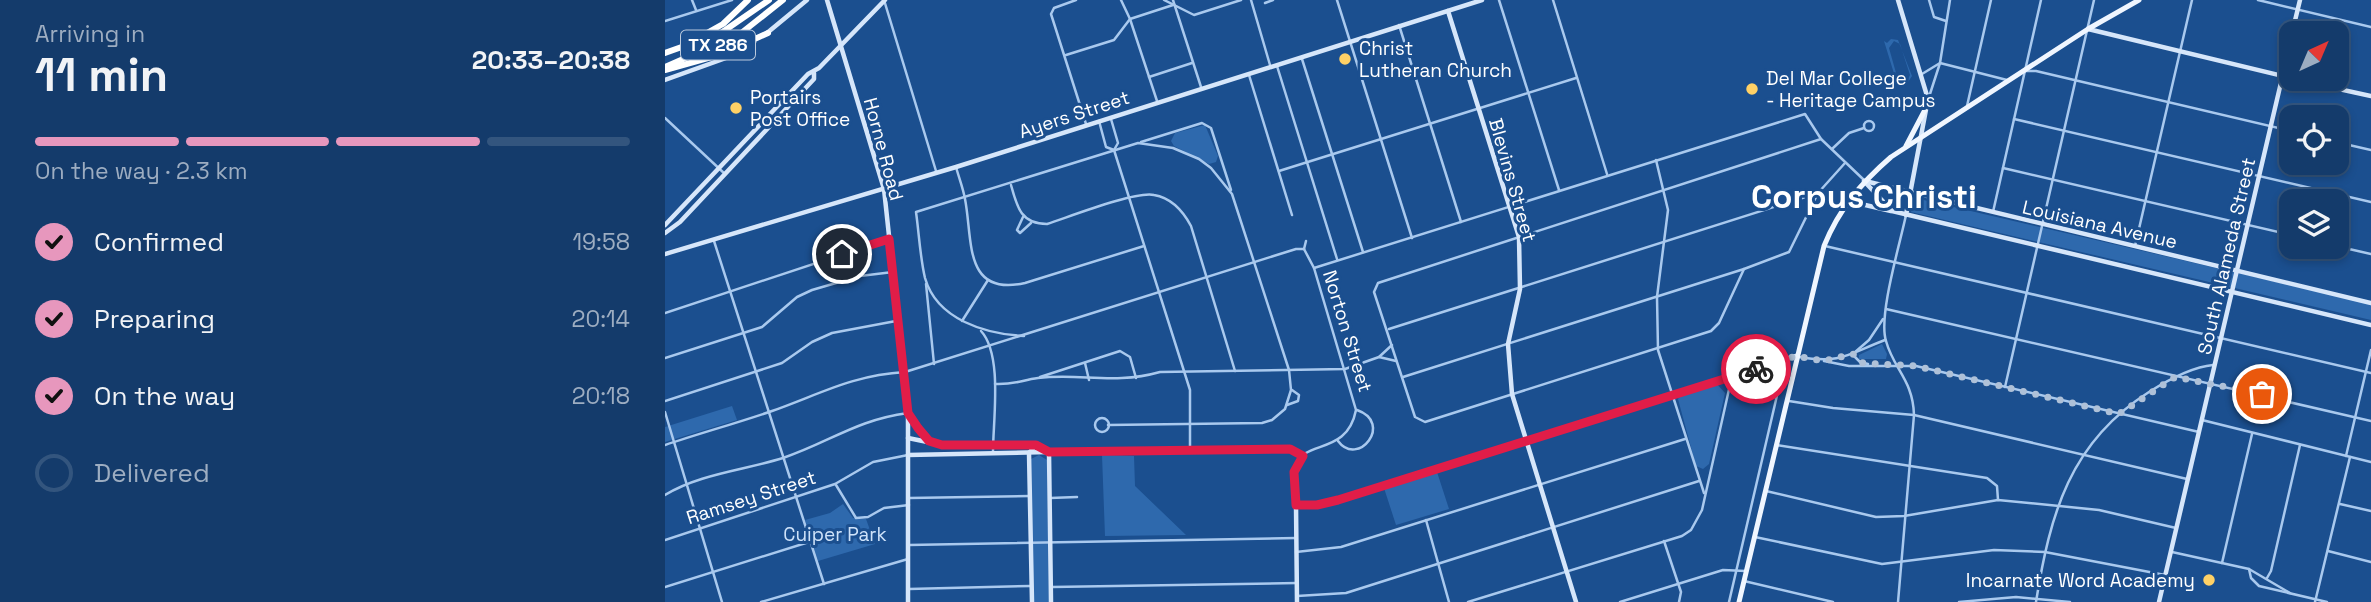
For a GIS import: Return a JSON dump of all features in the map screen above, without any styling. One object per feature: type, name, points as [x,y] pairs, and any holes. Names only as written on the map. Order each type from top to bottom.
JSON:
[{"type":"highway","points":[[682,48],[723,24],[748,0]]},
{"type":"highway","name":"TX 286","points":[[665,53],[721,33],[769,0]]},
{"type":"highway","name":"TX 286","points":[[665,68],[740,34],[783,0]]},
{"type":"highway","points":[[665,68],[722,54],[768,33]]},
{"type":"main road","points":[[665,80],[726,58],[768,33],[807,0]]},
{"type":"main road","name":"Horne Road","points":[[827,0],[884,189],[908,413],[908,602]]},
{"type":"main road","points":[[665,225],[808,74],[814,73],[885,0]]},
{"type":"main road","name":"Ayers Street","points":[[665,256],[1482,0]]},
{"type":"main road","points":[[1898,0],[1922,74],[1928,102],[1906,215]]},
{"type":"main road","points":[[1739,602],[1824,246],[1848,201],[1864,180],[1905,148],[2088,29],[2139,0]]},
{"type":"main road","points":[[2295,21],[2300,0]]},
{"type":"main road","name":"Blevins Street","points":[[1448,11],[1519,237],[1520,289],[1508,344],[1512,394],[1576,602]]},
{"type":"main road","points":[[2088,29],[2279,75]]},
{"type":"main road","points":[[665,233],[814,79],[814,73]]},
{"type":"main road","name":"South Alameda Street","points":[[2159,602],[2279,90]]},
{"type":"main road","points":[[2349,91],[2371,96]]},
{"type":"main road","points":[[1905,148],[1928,102]]},
{"type":"main road","points":[[1864,180],[1892,211]]},
{"type":"main road","name":"Louisiana Avenue","points":[[1864,180],[2371,303]]},
{"type":"main road","name":"Louisiana Avenue","points":[[1848,201],[2371,325]]},
{"type":"main road","points":[[1297,599],[1296,505],[1317,505],[1338,500],[1796,356]]},
{"type":"main road","points":[[908,413],[929,441]]},
{"type":"main road","name":"Ramsey Street","points":[[908,438],[947,446],[1036,445],[1049,452]]},
{"type":"main road","points":[[1031,602],[1030,453],[1036,445]]},
{"type":"main road","points":[[1049,452],[1051,602]]},
{"type":"main road","name":"Ramsey Street","points":[[908,455],[1049,452]]},
{"type":"street","points":[[692,0],[696,12]]},
{"type":"street","points":[[665,21],[732,0]]},
{"type":"street","points":[[885,0],[936,172]]},
{"type":"street","points":[[1076,0],[1051,10],[1086,124]]},
{"type":"street","points":[[1121,0],[1131,19],[1157,102]]},
{"type":"street","points":[[1164,0],[1194,15],[1241,0]]},
{"type":"street","points":[[1173,0],[1201,87]]},
{"type":"street","name":"Norton Street","points":[[1251,0],[1337,260]]},
{"type":"street","points":[[1265,3],[1273,0]]},
{"type":"street","points":[[1337,0],[1412,238]]},
{"type":"street","points":[[1499,0],[1559,191]]},
{"type":"street","points":[[1553,0],[1608,175]]},
{"type":"street","points":[[1929,0],[1934,17],[1946,21]]},
{"type":"street","points":[[1928,102],[1940,62],[1950,0]]},
{"type":"street","points":[[1966,109],[1991,0]]},
{"type":"street","points":[[1993,213],[2041,0]]},
{"type":"street","points":[[2005,387],[2094,0]]},
{"type":"street","points":[[2135,247],[2192,0]]},
{"type":"street","points":[[2258,0],[2371,27]]},
{"type":"street","points":[[1065,55],[1115,40],[1131,19],[1173,5]]},
{"type":"street","points":[[1399,25],[1461,223]]},
{"type":"street","points":[[1301,56],[1363,252]]},
{"type":"street","points":[[1922,74],[1940,62],[2010,81]]},
{"type":"street","points":[[1149,77],[1193,63]]},
{"type":"street","points":[[2025,71],[2279,128]]},
{"type":"street","points":[[1248,72],[1292,215]]},
{"type":"street","points":[[1279,171],[1576,78]]},
{"type":"street","points":[[1314,268],[1805,114],[1821,139],[1864,180]]},
{"type":"street","points":[[1110,116],[1118,143],[1114,150],[1189,390],[1190,452]]},
{"type":"street","points":[[665,118],[725,174]]},
{"type":"street","points":[[2014,119],[2371,202]]},
{"type":"street","points":[[1099,120],[1106,147],[1114,150]]},
{"type":"street","points":[[935,364],[916,212],[1202,123],[1207,124],[1211,128],[1289,370],[1291,390],[1287,405],[1279,415],[1262,423],[1108,425]]},
{"type":"street","points":[[1832,149],[1849,133],[1864,128]]},
{"type":"street","points":[[1744,270],[1719,323],[1711,331],[1425,422],[1415,417],[1374,292],[1378,283],[1821,139]]},
{"type":"street","points":[[1138,143],[1173,148],[1199,159],[1211,168],[1232,194]]},
{"type":"street","points":[[2349,145],[2371,150]]},
{"type":"street","points":[[1656,160],[1665,190],[1666,242],[1657,297],[1658,350],[1705,494]]},
{"type":"street","points":[[1403,377],[1744,270],[1789,252],[1818,193],[1845,163]]},
{"type":"street","points":[[956,167],[965,197],[972,256],[988,280],[1010,286],[1144,246]]},
{"type":"street","points":[[2003,168],[2279,232]]},
{"type":"street","points":[[1010,184],[1023,217],[1031,223],[1047,224],[1152,194],[1179,208],[1191,226],[1235,371]]},
{"type":"street","points":[[1388,329],[1818,193]]},
{"type":"street","points":[[1853,354],[1869,340],[1883,319],[1906,215]]},
{"type":"street","points":[[1023,217],[1017,230],[1020,233],[1031,223]]},
{"type":"street","points":[[665,313],[889,239]]},
{"type":"street","points":[[714,241],[824,584]]},
{"type":"street","points":[[665,445],[768,412],[835,384],[935,364],[1304,249],[1306,241]]},
{"type":"street","points":[[1824,246],[2371,373]]},
{"type":"street","name":"Norton Street","points":[[1304,249],[1314,268],[1356,410],[1351,425],[1338,442]]},
{"type":"street","points":[[2349,249],[2371,254]]},
{"type":"street","points":[[665,358],[762,327],[797,297],[812,290],[860,276],[893,272]]},
{"type":"street","points":[[926,280],[934,295],[962,321],[981,331],[1024,336]]},
{"type":"street","points":[[962,321],[988,280]]},
{"type":"street","points":[[1886,309],[2371,421]]},
{"type":"street","points":[[1883,319],[1885,341],[1911,390],[1915,415],[1898,602]]},
{"type":"street","points":[[665,401],[782,363],[812,342],[832,333],[900,321]]},
{"type":"street","points":[[981,331],[991,347],[995,384],[993,452]]},
{"type":"street","points":[[1824,361],[1853,354],[1885,341]]},
{"type":"street","points":[[1038,378],[1089,380],[1136,378],[1160,372],[1345,369],[1379,358],[1392,345]]},
{"type":"street","points":[[2315,601],[2371,350]]},
{"type":"street","points":[[995,384],[1016,385],[1120,351],[1127,352],[1136,378]]},
{"type":"street","points":[[1853,354],[1860,362],[1872,364]]},
{"type":"street","points":[[1796,356],[1849,366],[1899,364],[2199,432]]},
{"type":"street","points":[[1379,358],[1397,361]]},
{"type":"street","points":[[1085,363],[1089,380]]},
{"type":"street","points":[[1729,602],[1782,374],[1775,363]]},
{"type":"street","points":[[2036,600],[2057,504],[2082,454],[2119,414],[2175,377],[2214,365]]},
{"type":"street","points":[[1468,602],[1664,541],[1691,530],[1702,510],[1732,376]]},
{"type":"street","points":[[1287,405],[1298,401],[1299,395],[1291,390]]},
{"type":"street","points":[[1786,400],[1833,408],[1915,415],[2188,479]]},
{"type":"street","points":[[1296,505],[1294,472],[1303,456],[1338,442],[1342,447],[1354,450],[1366,445],[1371,438],[1373,426],[1370,419],[1356,410]]},
{"type":"street","points":[[665,412],[715,571],[722,602]]},
{"type":"street","points":[[665,495],[688,485],[783,457],[876,418],[908,413]]},
{"type":"street","points":[[2202,420],[2371,462]]},
{"type":"street","points":[[2222,563],[2252,434]]},
{"type":"street","points":[[1296,552],[1341,547],[1685,439]]},
{"type":"street","points":[[1776,445],[1880,464],[1909,464],[1987,478],[1997,486],[1998,500]]},
{"type":"street","points":[[2267,578],[2271,571],[2300,445]]},
{"type":"street","name":"Ramsey Street","points":[[1049,452],[1290,449],[1303,456]]},
{"type":"street","name":"Ramsey Street","points":[[665,540],[796,499],[835,484],[873,462],[908,455]]},
{"type":"street","points":[[1297,599],[1346,593],[1699,481]]},
{"type":"street","points":[[835,484],[856,518],[868,517],[884,508],[909,505]]},
{"type":"street","points":[[1765,491],[1876,517],[1904,516],[1998,500],[2057,504],[2176,528]]},
{"type":"street","points":[[909,498],[1030,496]]},
{"type":"street","points":[[1049,498],[1077,497]]},
{"type":"street","points":[[2339,503],[2371,511]]},
{"type":"street","points":[[1426,520],[1449,602]]},
{"type":"street","points":[[1755,537],[1865,561],[1901,563],[1994,550],[2045,552],[2104,561],[2165,575]]},
{"type":"street","points":[[909,545],[1296,538]]},
{"type":"street","points":[[1664,541],[1681,592],[1679,602]]},
{"type":"street","points":[[665,587],[809,542]]},
{"type":"street","points":[[2171,551],[2249,569],[2290,593]]},
{"type":"street","points":[[2328,551],[2371,562]]},
{"type":"street","points":[[761,602],[908,559]]},
{"type":"street","points":[[2249,569],[2251,578],[2259,586],[2327,602]]},
{"type":"street","points":[[1620,602],[1723,570],[1746,571]]},
{"type":"street","points":[[1744,581],[1833,602]]},
{"type":"street","points":[[1051,587],[1297,583]]},
{"type":"street","points":[[908,589],[1031,586]]},
{"type":"street","points":[[1959,602],[2015,597],[2070,602]]},
{"type":"green space","points":[[1891,39],[1898,40],[1899,44],[1894,41],[1889,48],[1898,80],[1906,83],[1910,75],[1902,51],[1912,76],[1906,85],[1896,80],[1884,41],[1887,43]]},
{"type":"green space","points":[[1205,125],[1218,156],[1216,162],[1209,164],[1174,146],[1171,141],[1175,133]]},
{"type":"green space","points":[[1915,198],[2371,304],[2371,320],[1911,212]]},
{"type":"green space","points":[[1882,344],[1887,354],[1886,359],[1859,359],[1859,355]]},
{"type":"green space","points":[[1716,383],[1725,393],[1709,464],[1703,469],[1696,466],[1678,399],[1683,393]]},
{"type":"green space","points":[[732,406],[737,420],[665,442],[665,427]]},
{"type":"green space","points":[[1039,455],[1047,460],[1049,602],[1033,602],[1031,459]]},
{"type":"green space","points":[[1102,455],[1134,456],[1135,486],[1186,535],[1105,536]]},
{"type":"green space","points":[[1437,472],[1449,509],[1396,525],[1384,488]]},
{"type":"green space","name":"Cuiper Park","points":[[843,504],[853,518],[866,519],[875,544],[818,561],[805,520],[830,513]]},
{"type":"way so far","points":[[1756,369],[1796,356],[1824,361],[1840,360],[1853,354],[1863,363],[1916,366],[2119,414],[2175,377],[2262,394]]},
{"type":"place","name":"Christ Lutheran Church","points":[[1345,59]]},
{"type":"place","name":"Del Mar College - Heritage Campus","points":[[1752,89]]},
{"type":"place","name":"Portairs Post Office","points":[[736,108]]},
{"type":"place","name":"Incarnate Word Academy","points":[[2209,580]]},
{"type":"district","name":"Corpus Christi","points":[[1864,196]]},
{"type":"route","points":[[842,254],[889,239],[908,413],[929,441],[947,446],[1036,445],[1049,452],[1290,449],[1303,456],[1294,472],[1296,505],[1317,505],[1338,500],[1756,369]]}]
